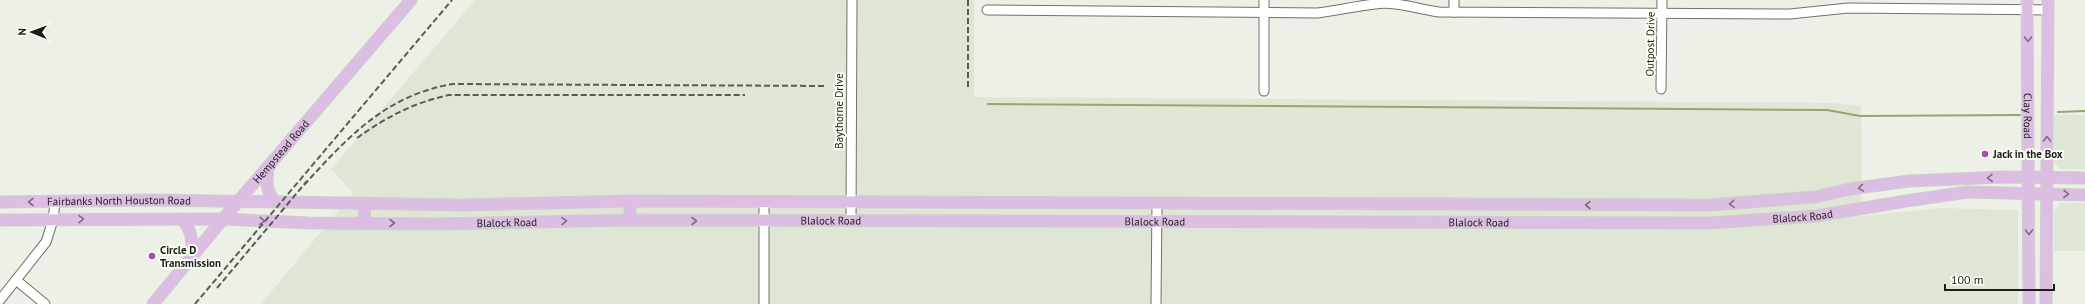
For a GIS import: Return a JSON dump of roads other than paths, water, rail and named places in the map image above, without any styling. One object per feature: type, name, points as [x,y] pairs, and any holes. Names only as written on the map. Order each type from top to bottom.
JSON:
[{"type":"main road","name":"Hempstead Road","points":[[153,304],[223,219],[411,0]]},
{"type":"main road","name":"Clay Road","points":[[2027,5],[2029,304]]},
{"type":"main road","name":"Clay Road","points":[[2046,304],[2048,5]]},
{"type":"main road","points":[[2028,84],[2047,84]]},
{"type":"main road","points":[[268,167],[266,187],[268,193],[275,202]]},
{"type":"main road","name":"Blalock Road","points":[[238,202],[496,204],[630,201],[1709,205],[1815,197],[1909,181],[2029,177],[2085,178]]},
{"type":"main road","points":[[1927,198],[1929,188],[1933,184],[1952,179]]},
{"type":"main road","points":[[1873,206],[1888,198],[1907,193],[1910,190],[1909,181]]},
{"type":"main road","name":"Blalock Road","points":[[223,219],[364,223],[630,220],[1708,224],[1816,216],[1968,192],[2085,194]]},
{"type":"main road","points":[[1815,197],[1816,216]]},
{"type":"main road","name":"Fairbanks North Houston Road","points":[[0,202],[154,200],[238,202]]},
{"type":"main road","points":[[630,201],[630,220]]},
{"type":"main road","points":[[364,223],[365,203]]},
{"type":"main road","points":[[997,203],[997,222]]},
{"type":"main road","points":[[1264,203],[1264,222]]},
{"type":"main road","points":[[1377,203],[1377,222]]},
{"type":"main road","points":[[496,204],[496,222]]},
{"type":"main road","points":[[1489,205],[1489,223]]},
{"type":"main road","points":[[1604,205],[1604,223]]},
{"type":"main road","points":[[1708,224],[1709,205]]},
{"type":"main road","points":[[182,219],[188,226],[192,235],[193,255]]},
{"type":"main road","name":"Fairbanks North Houston Road","points":[[0,220],[223,219]]},
{"type":"main road","points":[[2029,282],[2046,282]]},
{"type":"street","name":"Baythorne Drive","points":[[851,221],[852,0]]},
{"type":"street","points":[[1078,0],[1078,10]]},
{"type":"street","points":[[1264,0],[1264,91]]},
{"type":"street","points":[[1454,0],[1454,12]]},
{"type":"street","name":"Outpost Drive","points":[[1661,89],[1662,0]]},
{"type":"street","points":[[987,10],[1264,12],[1336,11],[1375,3],[1406,5],[1439,12],[1662,12],[1790,14],[1848,4],[2048,5]]},
{"type":"street","points":[[0,300],[46,242],[54,220],[55,202]]},
{"type":"street","points":[[764,202],[764,304]]},
{"type":"street","points":[[1156,304],[1157,203]]},
{"type":"street","points":[[16,280],[45,304]]},
{"type":"waterway","points":[[988,104],[1827,110],[1860,116],[2020,115]]},
{"type":"waterway","points":[[2058,112],[2085,111]]},
{"type":"railway","points":[[195,304],[452,0]]},
{"type":"railway","points":[[968,0],[968,87]]},
{"type":"railway","points":[[304,185],[353,135],[388,108],[429,90],[453,84],[825,86]]},
{"type":"railway","points":[[357,138],[379,123],[401,111],[412,106],[449,95],[745,95]]},
{"type":"railway","points":[[217,288],[307,181]]},
{"type":"place","name":"Jack in the Box","points":[[1985,154]]},
{"type":"place","name":"Circle D Transmission","points":[[152,256]]}]
